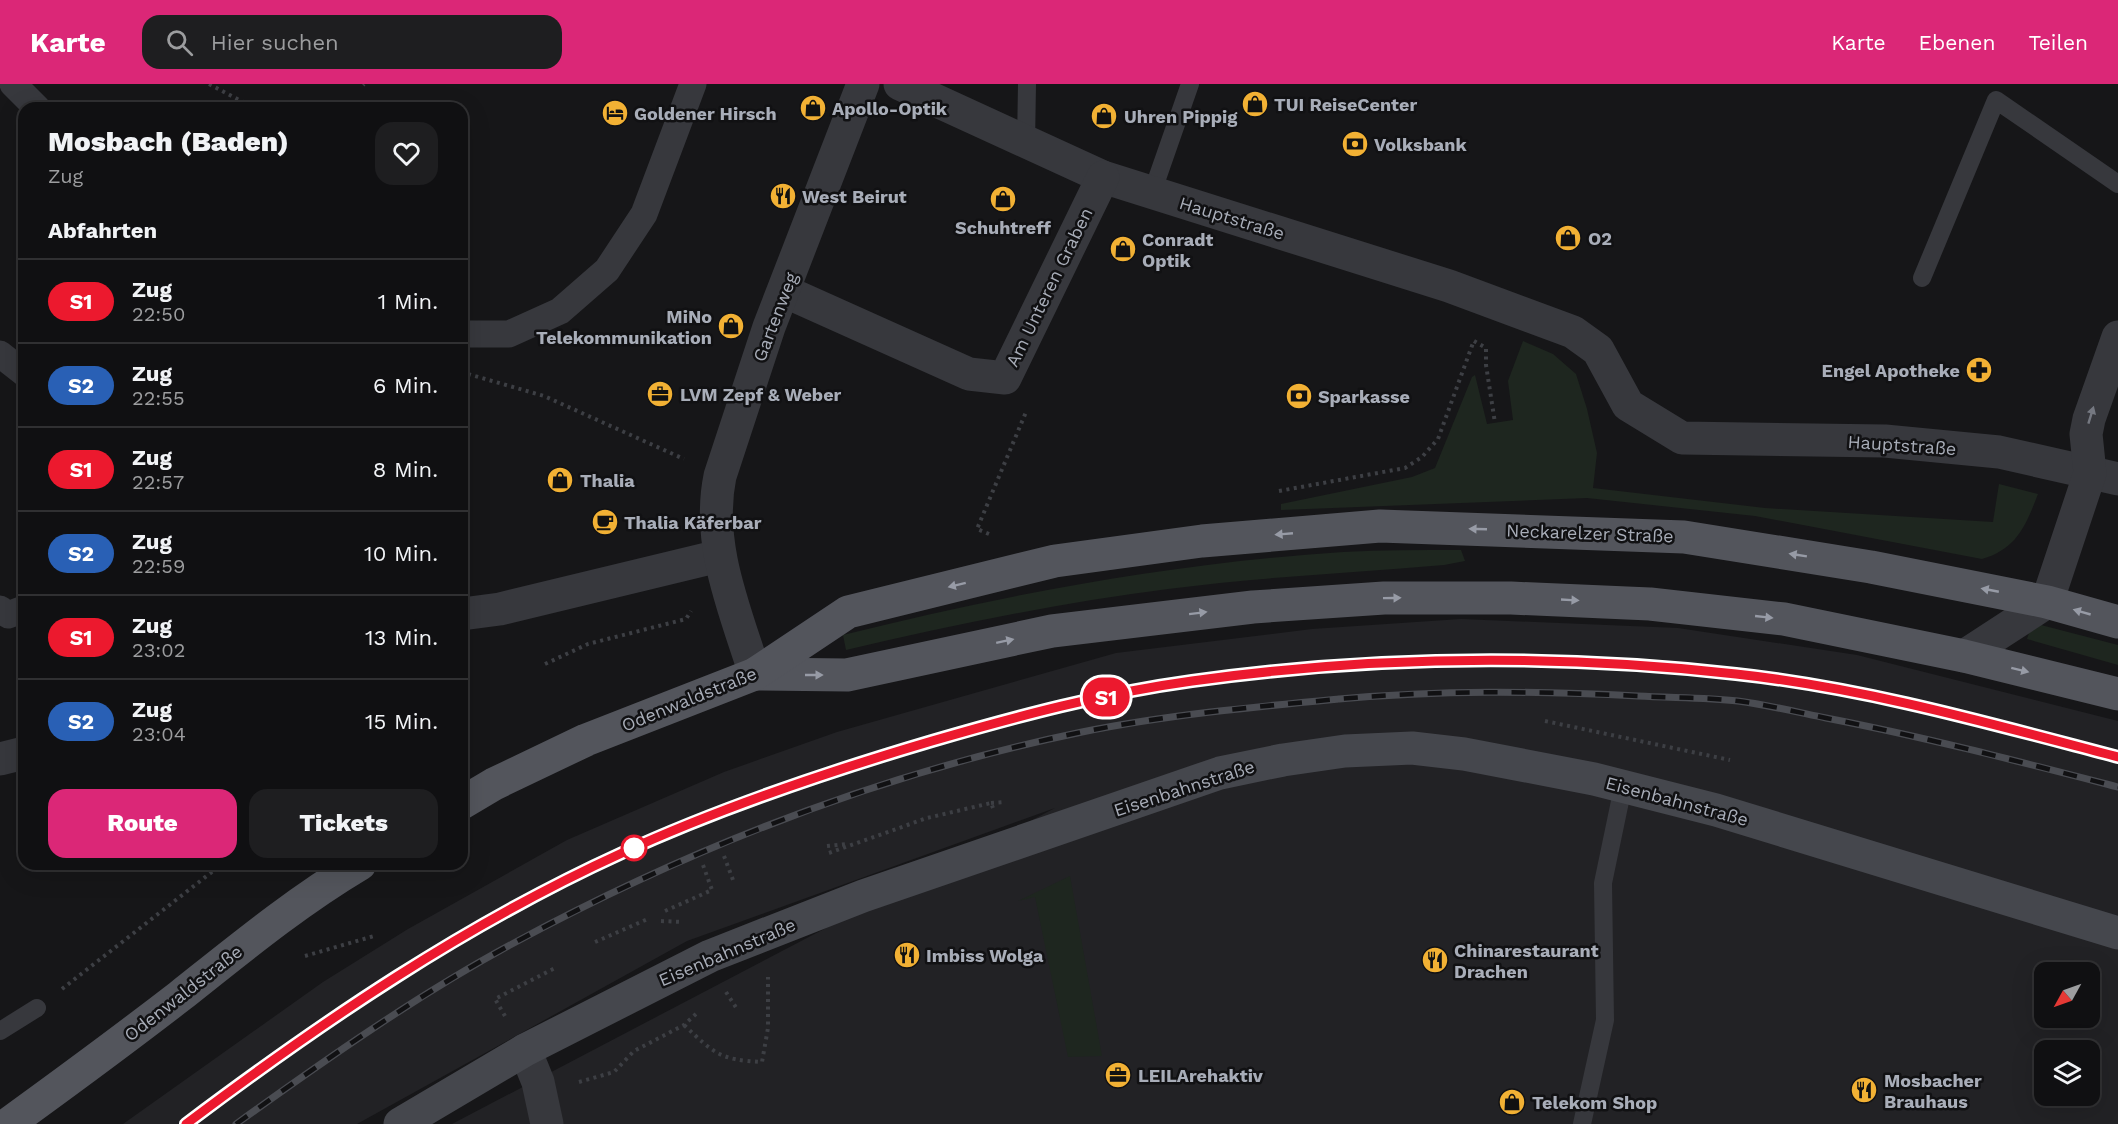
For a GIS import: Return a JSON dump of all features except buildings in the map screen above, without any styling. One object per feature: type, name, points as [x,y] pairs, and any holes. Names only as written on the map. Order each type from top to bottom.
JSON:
[{"type":"main road","name":"Neckarelzer Straße","points":[[1055,561],[1202,541],[1380,526],[1684,537],[1871,567],[2047,602],[2118,622]]},
{"type":"main road","name":"Odenwaldstraße","points":[[468,799],[494,784],[586,740],[755,674],[848,612],[1055,561]]},
{"type":"main road","points":[[755,674],[847,675],[1053,631],[1253,607],[1384,598],[1511,598],[1650,604],[1784,619],[1964,656],[2118,694]]},
{"type":"main road","name":"Eisenbahnstraße","points":[[400,1124],[517,1037],[710,956],[863,896],[1220,773],[1283,760],[1345,751],[1412,748],[1464,754],[1623,787],[1716,810],[2118,933]]},
{"type":"main road","name":"Odenwaldstraße","points":[[8,1124],[321,888],[350,870]]},
{"type":"street","points":[[13,84],[32,102]]},
{"type":"street","points":[[468,334],[509,334],[560,311],[608,270],[644,214],[693,84]]},
{"type":"street","name":"Gartenweg","points":[[755,674],[719,556],[715,500],[720,476],[769,327],[863,84]]},
{"type":"street","name":"Hauptstraße","points":[[900,84],[1026,144],[1102,177],[1449,286],[1573,332],[1598,350],[1628,405],[1682,438],[1885,441],[1999,452],[2104,476]]},
{"type":"street","name":"Am Unteren Graben","points":[[784,291],[969,374],[1005,378],[1102,177]]},
{"type":"street","points":[[1964,656],[2047,602],[2104,476],[2086,434],[2089,419],[2118,337]]},
{"type":"street","points":[[0,354],[18,368]]},
{"type":"street","points":[[468,613],[500,609],[719,556]]},
{"type":"street","points":[[0,609],[8,615],[18,611]]},
{"type":"street","points":[[0,759],[18,754]]},
{"type":"street","points":[[517,1037],[538,1082],[547,1124]]},
{"type":"lane","points":[[1026,144],[1027,84]]},
{"type":"lane","points":[[1152,193],[1190,84]]},
{"type":"lane","points":[[1922,278],[1996,100],[2118,184]]},
{"type":"lane","points":[[1582,1124],[1605,1020],[1603,883],[1623,787]]},
{"type":"lane","points":[[0,1031],[37,1008]]},
{"type":"path","points":[[208,84],[243,102]]},
{"type":"path","points":[[1276,491],[1405,468],[1422,457],[1438,439],[1473,343]]},
{"type":"path","points":[[1486,365],[1495,423]]},
{"type":"path","points":[[468,374],[544,396],[720,476]]},
{"type":"path","points":[[996,537],[977,529],[1034,395],[1005,378]]},
{"type":"path","points":[[1545,721],[1730,760]]},
{"type":"path","points":[[829,853],[927,819],[991,803],[1004,846]]},
{"type":"path","points":[[827,846],[850,844]]},
{"type":"path","points":[[724,856],[734,880]]},
{"type":"path","points":[[665,911],[712,890],[703,865]]},
{"type":"path","points":[[37,1008],[214,870]]},
{"type":"path","points":[[595,942],[650,918]]},
{"type":"path","points":[[305,956],[374,936]]},
{"type":"path","points":[[517,1037],[495,999],[557,967]]},
{"type":"path","points":[[684,1025],[707,1046],[731,1060],[762,1062],[768,1028],[768,969]]},
{"type":"path","points":[[614,1072],[634,1051],[684,1025],[696,1014]]},
{"type":"shaded area","points":[[1523,341],[1553,354],[1576,374],[1597,453],[1593,488],[1765,508],[1993,522],[1999,484],[2038,494],[2019,534],[2004,549],[1982,559],[1755,516],[1587,498],[1281,510],[1281,504],[1412,477],[1435,468],[1472,377],[1475,375],[1487,424],[1513,420],[1508,381]]},
{"type":"shaded area","points":[[1461,550],[1465,561],[1444,565],[1237,581],[1168,589],[1006,615],[846,650],[843,635],[967,606],[1154,572],[1343,552]]},
{"type":"shaded area","points":[[1461,619],[1678,628],[1857,655],[2118,721],[2118,1124],[452,1124],[1055,808],[687,941],[357,1124],[123,1124],[323,982],[408,929],[567,840],[724,772],[837,732],[1116,653],[1312,629]]},
{"type":"shaded area","points":[[2041,625],[2118,645],[2118,665],[2027,639],[2029,633]]},
{"type":"shaded area","points":[[1070,876],[1102,1056],[1068,1057],[1035,897],[1018,901]]},
{"type":"railway","points":[[186,1124],[264,1065],[426,958],[625,852],[736,806],[847,765],[1069,704],[1192,681],[1312,669],[1528,659],[1738,674],[1897,700],[2118,757]]},
{"type":"railway","points":[[236,1124],[337,1053],[441,985],[512,944],[648,876],[789,817],[861,792],[1008,749],[1114,726],[1242,708],[1414,694],[1525,692],[1713,699],[1760,704],[1900,733],[2118,787]]},
{"type":"train","name":"S1","points":[[186,1124],[264,1065],[426,958],[625,852],[736,806],[848,765],[1069,704],[1192,681],[1312,669],[1528,658],[1738,674],[1897,700],[2118,757]]},
{"type":"place","name":"TUI ReiseCenter","points":[[1255,104]]},
{"type":"place","name":"Apollo-Optik","points":[[813,108]]},
{"type":"place","name":"Goldener Hirsch","points":[[615,113]]},
{"type":"place","name":"Uhren Pippig","points":[[1104,116]]},
{"type":"place","name":"Volksbank","points":[[1355,144]]},
{"type":"place","name":"West Beirut","points":[[783,196]]},
{"type":"place","name":"Schuhtreff","points":[[1003,199]]},
{"type":"place","name":"O2","points":[[1568,238]]},
{"type":"place","name":"Conradt Optik","points":[[1123,249]]},
{"type":"place","name":"MiNo Telekommunikation","points":[[731,326]]},
{"type":"place","name":"Engel Apotheke","points":[[1979,370]]},
{"type":"place","name":"LVM Zepf & Weber","points":[[660,394]]},
{"type":"place","name":"Sparkasse","points":[[1299,396]]},
{"type":"place","name":"Thalia","points":[[560,480]]},
{"type":"place","name":"Thalia Käferbar","points":[[605,522]]},
{"type":"place","name":"Imbiss Wolga","points":[[907,955]]},
{"type":"place","name":"Chinarestaurant Drachen","points":[[1435,960]]},
{"type":"place","name":"LEILArehaktiv","points":[[1118,1075]]},
{"type":"place","name":"Mosbacher Brauhaus","points":[[1864,1090]]},
{"type":"place","name":"Telekom Shop","points":[[1512,1102]]}]
